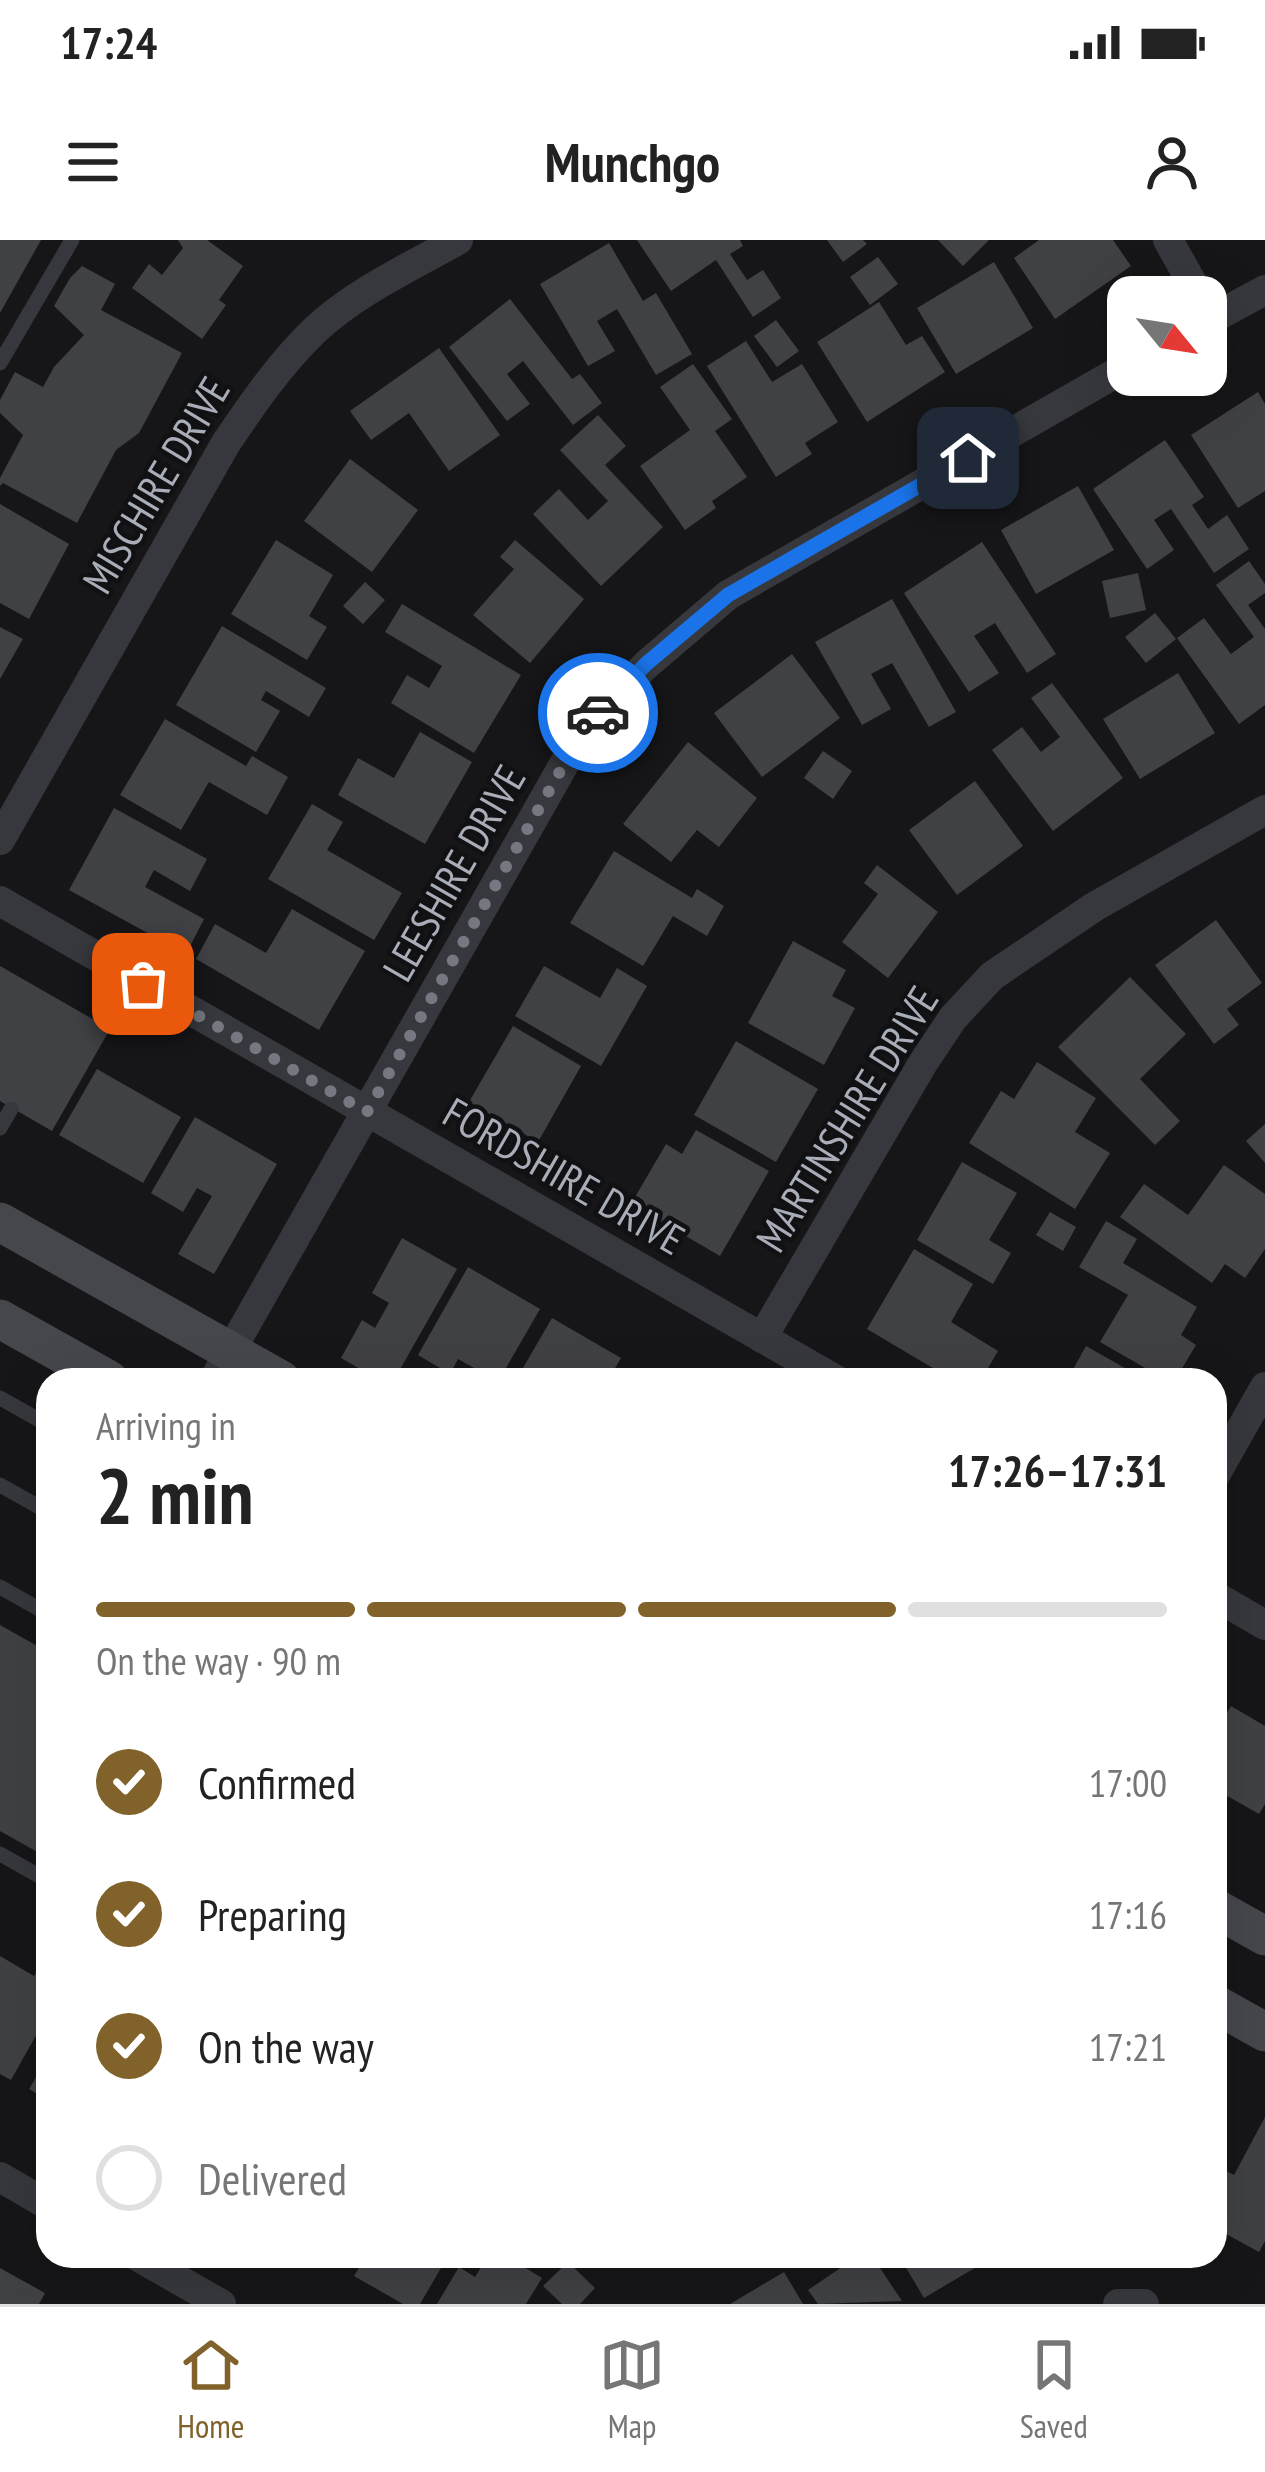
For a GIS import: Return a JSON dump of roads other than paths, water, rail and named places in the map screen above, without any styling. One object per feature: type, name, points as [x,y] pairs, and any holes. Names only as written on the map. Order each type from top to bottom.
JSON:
[{"type":"main road","points":[[0,1222],[222,1366]]},
{"type":"main road","points":[[0,1319],[88,1368]]},
{"type":"main road","points":[[1227,1915],[1265,1936]]},
{"type":"main road","points":[[1227,2011],[1265,2032]]},
{"type":"street","name":"MISCHIRE DRIVE","points":[[0,840],[226,443],[266,383],[317,328],[382,283],[458,240]]},
{"type":"street","points":[[1168,240],[1187,276]]},
{"type":"street","points":[[1227,304],[1265,290]]},
{"type":"street","name":"LEESHIRE DRIVE","points":[[222,1366],[571,752],[599,711],[728,595],[1107,378]]},
{"type":"street","name":"MARTINSHIRE DRIVE","points":[[762,1338],[922,1063],[953,1018],[992,976],[1094,908],[1265,810]]},
{"type":"street","name":"FORDSHIRE DRIVE","points":[[0,901],[815,1368]]},
{"type":"street","points":[[1227,1454],[1265,1388]]},
{"type":"street","points":[[1227,1604],[1265,1625]]},
{"type":"street","points":[[0,2177],[36,2198]]},
{"type":"street","points":[[158,2268],[221,2304]]},
{"type":"street","points":[[1118,2304],[1144,2304]]},
{"type":"lane","points":[[0,363],[71,240]]},
{"type":"lane","points":[[0,1128],[11,1109]]},
{"type":"lane","points":[[0,1398],[36,1418]]},
{"type":"lane","points":[[0,1485],[36,1506]]},
{"type":"lane","points":[[0,1587],[36,1607]]},
{"type":"lane","points":[[0,1854],[36,1874]]}]
